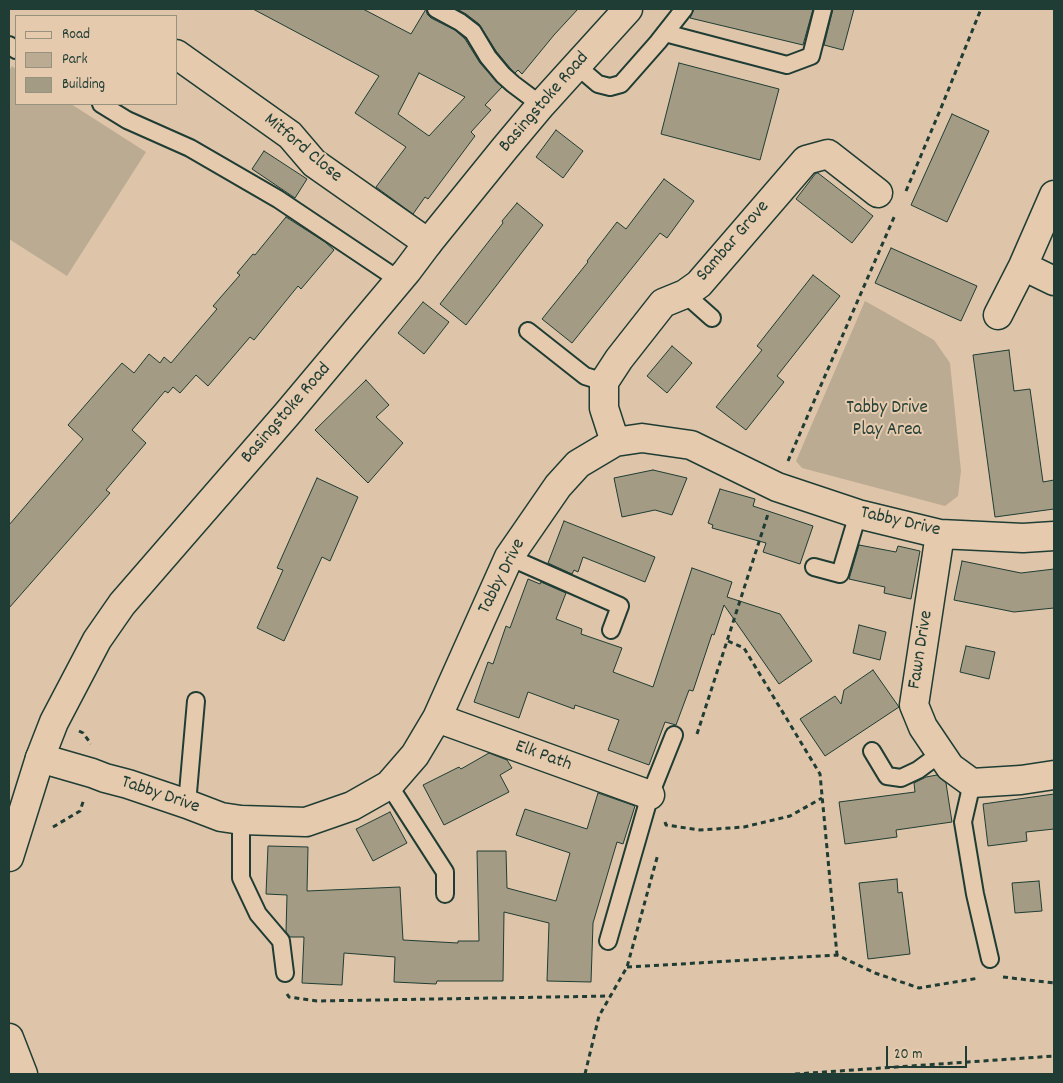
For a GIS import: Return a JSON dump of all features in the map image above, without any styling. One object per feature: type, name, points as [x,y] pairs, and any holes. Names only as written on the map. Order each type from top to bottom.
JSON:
[{"type":"street","name":"Basingstoke Road","points":[[9,857],[40,758],[54,722],[92,648],[122,604],[287,414],[541,105],[628,9]]},
{"type":"street","name":"Mitford Close","points":[[178,55],[290,135],[314,163],[428,243]]},
{"type":"street","name":"Sambar Grove","points":[[604,382],[619,359],[663,303],[685,294],[699,284],[806,160],[828,154],[893,200]]},
{"type":"street","points":[[998,315],[1023,266],[1054,195]]},
{"type":"street","points":[[1023,266],[1054,281]]},
{"type":"street","points":[[604,382],[604,408],[615,442]]},
{"type":"street","name":"Tabby Drive","points":[[40,758],[128,784],[220,817],[241,820],[306,822],[352,806],[388,785],[415,754],[437,718],[509,558],[558,486],[578,464],[615,442],[642,438],[691,445],[777,487],[858,514],[940,534],[1023,538],[1054,536]]},
{"type":"street","name":"Fawn Drive","points":[[940,534],[914,705],[923,727],[950,767],[972,783]]},
{"type":"street","name":"Elk Path","points":[[437,718],[650,795]]},
{"type":"street","points":[[972,783],[1021,780],[1054,775]]},
{"type":"street","points":[[9,1038],[23,1074]]},
{"type":"lane","points":[[436,9],[460,22],[473,32],[488,57],[503,75],[541,105]]},
{"type":"lane","points":[[576,66],[598,84],[610,87],[621,84],[684,9]]},
{"type":"lane","points":[[665,33],[787,65],[811,56],[823,9]]},
{"type":"lane","points":[[103,105],[127,120],[190,148],[278,199],[399,280]]},
{"type":"lane","points":[[685,294],[712,318]]},
{"type":"lane","points":[[528,331],[585,376],[604,382]]},
{"type":"lane","points":[[814,567],[840,574],[858,514]]},
{"type":"lane","points":[[509,558],[620,606],[611,630]]},
{"type":"lane","points":[[187,804],[196,701]]},
{"type":"lane","points":[[608,941],[650,795],[674,735]]},
{"type":"lane","points":[[872,751],[887,776],[901,778],[918,770],[941,753]]},
{"type":"lane","points":[[972,783],[963,822],[975,894],[990,959]]},
{"type":"lane","points":[[388,785],[445,872],[445,894]]},
{"type":"lane","points":[[241,820],[241,878],[258,914],[281,941],[285,973]]},
{"type":"path","points":[[694,742],[777,487],[893,200],[941,108],[981,9]]},
{"type":"path","points":[[728,641],[744,648],[820,774],[837,955]]},
{"type":"path","points":[[670,816],[666,825],[700,830],[744,827],[790,816],[822,798]]},
{"type":"path","points":[[585,1074],[599,1016],[627,967],[658,854]]},
{"type":"path","points":[[627,967],[837,955],[875,973],[919,988],[984,977]]},
{"type":"path","points":[[1002,976],[1054,983]]},
{"type":"path","points":[[283,990],[289,997],[317,1001],[610,996]]},
{"type":"path","points":[[795,1074],[1054,1056]]},
{"type":"green space","points":[[12,66],[15,68],[15,105],[73,105],[146,152],[67,276],[9,239],[9,71]]},
{"type":"green space","name":"Tabby Drive Play Area","points":[[865,301],[934,340],[950,363],[961,471],[958,496],[945,506],[802,468],[796,461]]},
{"type":"building","points":[[253,9],[363,9],[411,34],[426,9],[427,14],[431,18],[455,30],[465,39],[480,63],[502,87],[485,105],[491,110],[471,132],[475,136],[428,199],[425,197],[413,214],[376,187],[406,147],[355,113],[379,76]],"holes":[[[419,73],[465,97],[429,136],[398,114]]]},
{"type":"building","points":[[457,9],[578,9],[522,74],[518,70],[515,73],[510,68],[496,51],[479,24]]},
{"type":"building","points":[[694,9],[813,9],[803,45],[690,18]]},
{"type":"building","points":[[833,9],[854,9],[843,50],[824,45]]},
{"type":"building","points":[[679,63],[779,89],[760,160],[661,134]]},
{"type":"building","points":[[952,114],[989,131],[947,222],[911,205]]},
{"type":"building","points":[[556,130],[583,151],[563,178],[536,157]]},
{"type":"building","points":[[264,151],[307,179],[295,198],[252,169]]},
{"type":"building","points":[[816,173],[873,216],[852,243],[796,199]]},
{"type":"building","points":[[664,179],[694,201],[667,238],[660,233],[572,343],[542,319],[588,262],[617,222],[626,229]]},
{"type":"building","points":[[517,203],[543,225],[466,325],[440,304]]},
{"type":"building","points":[[286,217],[334,250],[301,289],[298,286],[254,340],[250,337],[208,386],[196,375],[180,393],[173,387],[168,393],[165,391],[132,430],[146,443],[106,490],[110,493],[9,608],[9,525],[83,439],[68,425],[122,363],[134,373],[149,354],[160,363],[164,357],[171,363],[217,309],[213,306],[240,275],[237,273],[253,254],[255,255]]},
{"type":"building","points":[[891,248],[977,286],[961,321],[875,283]]},
{"type":"building","points":[[813,275],[840,296],[777,376],[784,382],[746,430],[716,407],[762,350],[757,346]]},
{"type":"building","points":[[423,302],[449,322],[424,354],[398,333]]},
{"type":"building","points":[[672,346],[692,363],[667,393],[647,376]]},
{"type":"building","points":[[1009,350],[1014,391],[1030,389],[1043,482],[1054,480],[1054,509],[995,517],[973,355]]},
{"type":"building","points":[[366,380],[389,405],[376,417],[403,443],[368,483],[315,430]]},
{"type":"building","points":[[653,470],[687,478],[672,515],[655,510],[622,517],[614,478]]},
{"type":"building","points":[[317,478],[358,497],[330,561],[322,557],[284,641],[257,628],[283,570],[277,568]]},
{"type":"building","points":[[720,489],[755,499],[753,506],[813,526],[800,564],[763,552],[766,543],[712,528],[713,525],[708,523]]},
{"type":"building","points":[[564,521],[655,557],[645,582],[583,557],[578,572],[574,570],[572,574],[548,563]]},
{"type":"building","points":[[859,545],[896,552],[898,546],[920,551],[911,599],[884,593],[885,587],[849,579]]},
{"type":"building","points":[[962,561],[1021,573],[1054,569],[1054,608],[1014,612],[954,600]]},
{"type":"building","points":[[692,568],[732,582],[727,597],[780,614],[812,661],[779,684],[724,605],[693,691],[689,690],[676,725],[665,722],[649,765],[608,750],[619,720],[575,705],[574,709],[528,692],[519,718],[474,702],[488,662],[493,664],[506,626],[510,628],[528,579],[540,584],[541,582],[566,593],[556,619],[582,629],[581,634],[622,648],[613,672],[653,687]]},
{"type":"building","points":[[859,625],[886,632],[880,660],[853,653]]},
{"type":"building","points":[[966,646],[995,652],[989,679],[960,672]]},
{"type":"building","points":[[873,670],[899,707],[825,756],[800,719],[835,696],[841,704],[844,690]]},
{"type":"building","points":[[489,753],[507,760],[512,768],[500,775],[509,792],[444,825],[423,785],[459,767],[461,769]]},
{"type":"building","points":[[937,775],[946,783],[952,822],[896,830],[897,837],[845,844],[839,802],[915,792],[914,783],[926,777]]},
{"type":"building","points":[[598,793],[635,806],[623,844],[617,842],[593,923],[591,982],[547,981],[549,923],[504,912],[503,981],[437,981],[436,984],[394,982],[395,957],[344,953],[342,985],[302,983],[304,937],[290,937],[286,932],[287,895],[266,894],[268,846],[308,847],[307,891],[400,887],[403,940],[458,943],[458,941],[479,941],[477,851],[506,851],[507,888],[556,901],[570,853],[516,835],[525,809],[587,829]]},
{"type":"building","points":[[1054,794],[1054,829],[1026,832],[1027,841],[988,846],[983,804]]},
{"type":"building","points":[[390,812],[407,843],[373,861],[356,829]]},
{"type":"building","points":[[897,879],[898,893],[902,892],[910,954],[868,959],[859,883]]},
{"type":"building","points":[[1039,881],[1042,911],[1015,913],[1012,883]]}]
